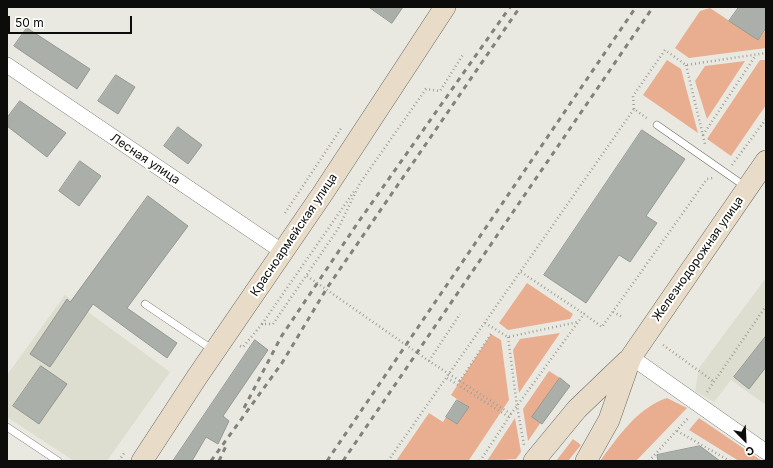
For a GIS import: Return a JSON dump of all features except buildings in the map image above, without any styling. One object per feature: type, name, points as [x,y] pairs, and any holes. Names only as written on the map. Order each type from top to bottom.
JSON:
[{"type":"main road","name":"Красноармейская улица","points":[[142,461],[214,351],[283,252],[444,7]]},
{"type":"main road","name":"Железнодорожная улица","points":[[529,454],[631,357],[766,161]]},
{"type":"main road","name":"Железнодорожная улица","points":[[586,461],[609,420],[631,357]]},
{"type":"street","name":"Лесная улица","points":[[7,65],[283,252]]},
{"type":"street","points":[[631,357],[700,404],[766,452]]},
{"type":"lane","points":[[657,125],[748,188]]},
{"type":"lane","points":[[145,304],[214,351]]},
{"type":"lane","points":[[7,427],[58,461]]},
{"type":"path","points":[[388,461],[634,109],[633,96],[665,50],[686,65],[709,162]]},
{"type":"path","points":[[262,324],[426,89],[440,91],[464,53]]},
{"type":"path","points":[[686,65],[766,53]]},
{"type":"path","points":[[703,135],[756,54]]},
{"type":"path","points":[[634,109],[657,125]]},
{"type":"path","points":[[521,272],[602,327],[707,179],[727,174],[766,119]]},
{"type":"path","points":[[273,324],[338,229],[360,183]]},
{"type":"path","points":[[307,276],[429,361],[510,415]]},
{"type":"path","points":[[649,461],[700,404],[713,381],[766,306]]},
{"type":"path","points":[[613,312],[622,317]]},
{"type":"path","points":[[429,361],[460,314]]},
{"type":"path","points":[[480,461],[516,406],[584,314]]},
{"type":"path","points":[[485,323],[508,337],[578,322]]},
{"type":"path","points":[[460,381],[491,334]]},
{"type":"path","points":[[508,337],[516,406],[529,454]]},
{"type":"path","points":[[663,345],[713,381]]},
{"type":"path","points":[[447,378],[510,415]]},
{"type":"path","points":[[676,431],[730,461]]},
{"type":"shaded area","points":[[710,8],[758,40],[766,30],[766,48],[689,58],[675,48],[700,11]]},
{"type":"shaded area","points":[[667,60],[681,69],[698,133],[643,95]]},
{"type":"shaded area","points":[[760,60],[766,60],[766,105],[731,156],[707,139]]},
{"type":"shaded area","points":[[745,61],[707,119],[695,81],[705,66]]},
{"type":"shaded area","points":[[766,278],[766,405],[731,380],[714,402],[695,391],[699,368]]},
{"type":"shaded area","points":[[527,283],[573,314],[570,319],[508,330],[499,323]]},
{"type":"shaded area","points":[[65,295],[170,372],[107,461],[74,461],[7,417],[7,375]]},
{"type":"shaded area","points":[[560,333],[519,393],[513,350],[520,339]]},
{"type":"shaded area","points":[[491,334],[501,340],[509,400],[469,460],[396,461],[429,413],[443,422],[446,417],[457,424],[469,407],[451,395]]},
{"type":"shaded area","points":[[549,371],[560,378],[540,407],[548,412],[528,441],[523,409]]},
{"type":"shaded area","points":[[667,398],[687,408],[636,461],[600,461],[621,433],[637,416],[656,403]]},
{"type":"shaded area","points":[[515,418],[521,452],[516,459],[487,461]]},
{"type":"shaded area","points":[[699,418],[762,461],[739,461],[689,430]]},
{"type":"shaded area","points":[[573,439],[581,445],[568,461],[556,461]]},
{"type":"railway","points":[[244,408],[281,337],[357,224],[510,7]]},
{"type":"railway","points":[[211,461],[282,363],[327,288],[520,7]]},
{"type":"railway","points":[[327,461],[636,7]]},
{"type":"railway","points":[[343,461],[653,7]]},
{"type":"railway","points":[[219,461],[226,446]]}]
